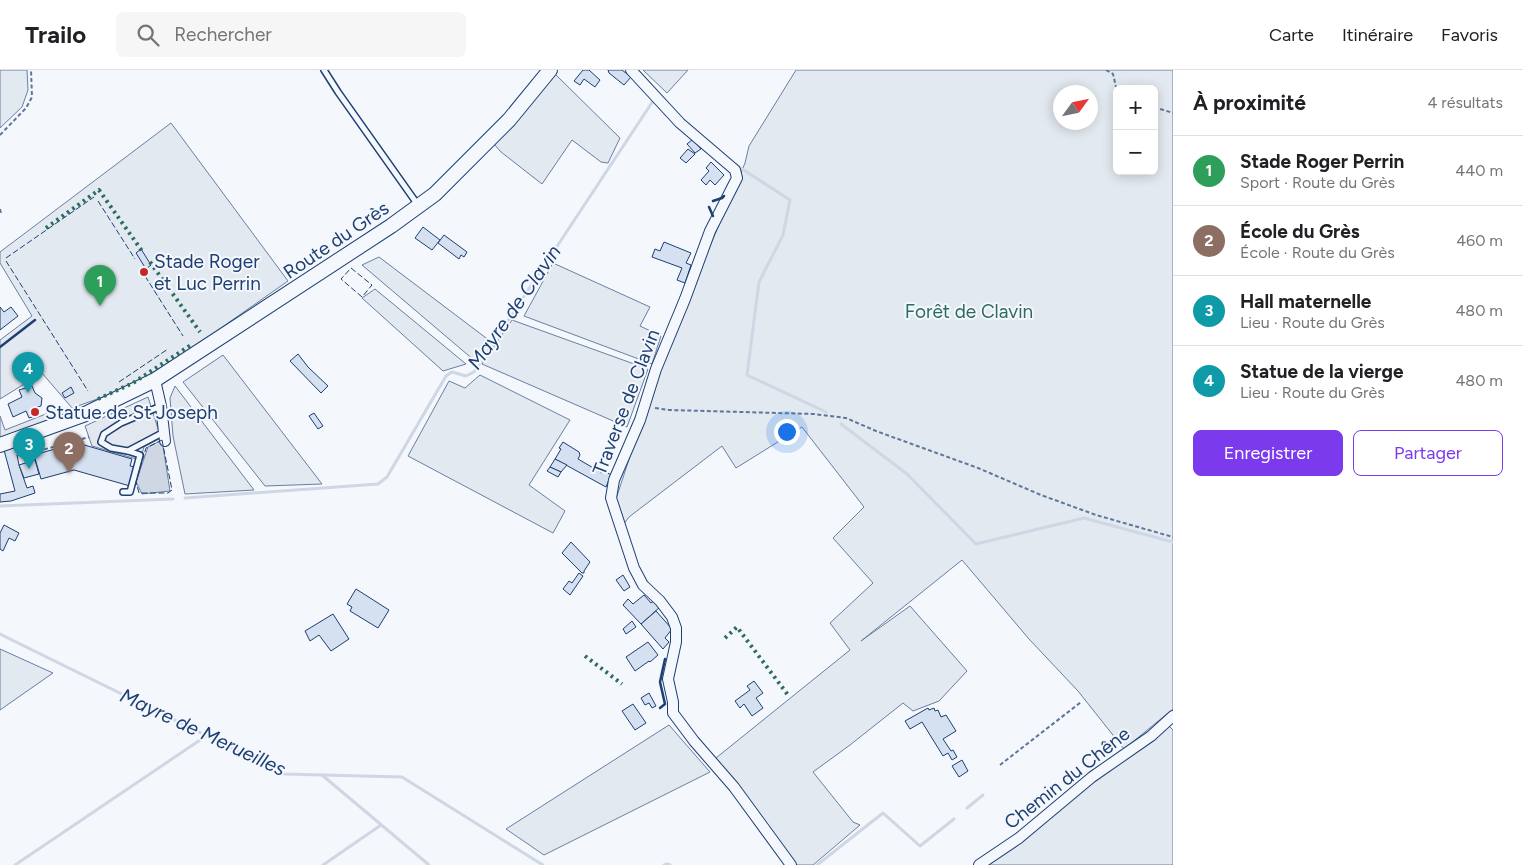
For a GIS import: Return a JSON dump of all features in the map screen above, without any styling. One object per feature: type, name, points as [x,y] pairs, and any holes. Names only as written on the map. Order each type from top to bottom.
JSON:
[{"type":"street","name":"Route du Grès","points":[[0,445],[83,415],[155,380],[348,256],[434,194],[509,120],[550,70]]},
{"type":"street","name":"Traverse de Clavin","points":[[631,70],[680,123],[735,170],[737,178],[710,231],[656,369],[640,420],[614,480],[611,498],[634,568],[643,585],[660,601],[672,618],[676,628],[676,642],[668,679],[673,702],[673,713],[694,741],[734,787],[791,865]]},
{"type":"street","points":[[155,380],[165,436]]},
{"type":"street","name":"Chemin du Chêne","points":[[979,865],[1019,838],[1092,777],[1151,736],[1173,716]]},
{"type":"lane","points":[[324,70],[419,206]]},
{"type":"lane","points":[[123,492],[130,492],[140,455],[111,448],[102,442],[104,434],[121,423],[161,406]]},
{"type":"lane","points":[[128,451],[165,436]]},
{"type":"path","points":[[0,135],[26,108],[32,97],[31,70]]},
{"type":"path","points":[[1106,70],[1113,74],[1116,85]]},
{"type":"path","points":[[1158,108],[1173,113]]},
{"type":"path","points":[[0,210],[0,214]]},
{"type":"path","points":[[644,406],[669,410],[846,418],[1096,515],[1173,537]]},
{"type":"path","points":[[19,439],[24,455],[89,437]]},
{"type":"path","points":[[1000,765],[1081,702]]},
{"type":"green space","points":[[0,70],[27,70],[28,90],[22,107],[0,128]]},
{"type":"green space","points":[[643,70],[688,70],[667,93]]},
{"type":"green space","name":"Forêt de Clavin","points":[[796,70],[1173,70],[1173,709],[1124,749],[1078,691],[1029,639],[962,560],[861,641],[910,606],[967,671],[939,701],[913,711],[903,703],[813,772],[853,822],[860,825],[813,865],[796,865],[758,811],[716,758],[850,650],[830,623],[873,583],[833,538],[864,507],[802,427],[736,468],[722,446],[629,517],[623,525],[616,499],[665,353],[745,163],[749,146]]},
{"type":"green space","points":[[555,74],[620,138],[608,163],[601,162],[572,140],[542,184],[501,152],[494,144]]},
{"type":"green space","name":"Stade Roger et Luc Perrin","points":[[171,123],[288,281],[211,335],[131,387],[72,408],[42,373],[0,399],[0,340],[32,316],[0,263],[0,252]]},
{"type":"green space","points":[[379,257],[490,341],[475,361],[362,265]]},
{"type":"green space","points":[[553,263],[650,307],[640,326],[661,336],[652,364],[524,316]]},
{"type":"green space","points":[[375,289],[466,364],[443,371],[362,298]]},
{"type":"green space","points":[[512,320],[648,369],[627,427],[482,364]]},
{"type":"green space","points":[[223,355],[322,484],[265,486],[183,382]]},
{"type":"green space","points":[[480,375],[570,420],[529,485],[565,511],[553,533],[408,456],[449,381],[465,388]]},
{"type":"green space","points":[[175,386],[254,490],[185,494],[173,436],[170,398]]},
{"type":"green space","points":[[0,649],[53,673],[0,710]]},
{"type":"green space","points":[[669,725],[710,772],[544,855],[506,829]]},
{"type":"green space","points":[[1168,725],[1173,730],[1173,865],[987,865],[1026,839],[1086,787],[1143,747]]},
{"type":"shaded area","points":[[148,397],[161,438],[144,447],[140,460],[92,446],[85,426]]},
{"type":"shaded area","points":[[51,412],[55,423],[0,441],[0,416],[5,430]]},
{"type":"shaded area","points":[[162,440],[170,491],[142,494],[136,482],[148,447]]},
{"type":"building","points":[[583,70],[589,70],[600,80],[595,87],[584,79],[580,85],[574,81]]},
{"type":"building","points":[[608,70],[622,70],[631,77],[624,85],[609,73]]},
{"type":"building","points":[[693,139],[701,149],[695,153],[687,144]]},
{"type":"building","points":[[688,149],[695,154],[686,163],[680,158]]},
{"type":"building","points":[[711,162],[724,175],[715,185],[710,180],[706,185],[701,180],[709,171],[706,168]]},
{"type":"building","points":[[423,227],[440,240],[432,250],[415,238]]},
{"type":"building","points":[[444,235],[467,252],[464,257],[461,255],[459,259],[438,243]]},
{"type":"building","points":[[664,242],[691,253],[686,263],[691,265],[685,283],[677,280],[682,268],[652,257],[655,249],[660,251]]},
{"type":"building","points":[[141,249],[151,265],[146,269],[136,253]]},
{"type":"building","points":[[0,307],[4,312],[11,307],[18,316],[0,330]]},
{"type":"building","points":[[298,354],[308,367],[328,386],[321,393],[290,361]]},
{"type":"building","points":[[32,386],[35,393],[42,398],[41,406],[35,408],[38,415],[29,418],[26,411],[13,417],[8,404],[22,397],[19,390]]},
{"type":"building","points":[[71,387],[74,393],[65,398],[62,393]]},
{"type":"building","points":[[314,413],[323,426],[318,429],[309,416]]},
{"type":"building","points":[[563,442],[579,452],[578,459],[602,473],[603,470],[611,475],[606,487],[555,459]]},
{"type":"building","points":[[81,444],[132,459],[130,466],[135,467],[130,486],[74,470],[41,479],[34,455],[55,449],[57,454]]},
{"type":"building","points":[[20,445],[22,454],[17,455],[19,465],[27,488],[33,486],[35,493],[11,501],[0,502],[0,494],[15,491],[4,450]]},
{"type":"building","points":[[555,459],[567,465],[561,472],[550,467]]},
{"type":"building","points":[[35,460],[39,474],[24,478],[19,465]]},
{"type":"building","points":[[550,467],[561,472],[558,477],[547,471]]},
{"type":"building","points":[[4,525],[19,533],[15,541],[9,538],[3,551],[0,549],[0,533]]},
{"type":"building","points":[[571,542],[590,562],[584,573],[562,553]]},
{"type":"building","points":[[579,573],[583,576],[570,595],[563,589],[569,581],[572,583]]},
{"type":"building","points":[[623,575],[630,587],[624,591],[616,580]]},
{"type":"building","points":[[356,589],[389,610],[378,628],[350,611],[352,607],[347,604]]},
{"type":"building","points":[[644,595],[651,603],[655,600],[660,607],[641,624],[623,605],[628,599],[633,604]]},
{"type":"building","points":[[656,611],[672,629],[665,638],[669,642],[663,649],[641,624]]},
{"type":"building","points":[[333,614],[349,639],[331,651],[319,635],[310,641],[305,631]]},
{"type":"building","points":[[632,621],[636,627],[626,634],[623,629]]},
{"type":"building","points":[[648,642],[658,655],[635,671],[626,657]]},
{"type":"building","points":[[754,681],[763,693],[756,698],[763,708],[752,716],[744,704],[740,708],[735,701],[750,690],[747,686]]},
{"type":"building","points":[[649,693],[656,706],[652,708],[649,703],[645,705],[641,698]]},
{"type":"building","points":[[633,704],[646,723],[635,730],[622,711]]},
{"type":"building","points":[[928,708],[929,710],[934,708],[935,711],[938,710],[941,717],[946,715],[956,731],[943,739],[957,757],[952,760],[948,753],[943,756],[922,722],[910,729],[905,721]]},
{"type":"building","points":[[962,760],[968,771],[959,777],[952,766]]},
{"type":"waterway","points":[[639,72],[648,82]]},
{"type":"waterway","name":"Mayre de Clavin","points":[[185,498],[378,484],[387,477],[446,376],[452,372],[466,376],[474,372],[653,101]]},
{"type":"waterway","points":[[736,165],[790,200],[783,235],[759,282],[747,375],[826,412]]},
{"type":"waterway","points":[[841,424],[907,474],[976,544],[1084,518],[1173,542]]},
{"type":"waterway","name":"Mayre de Clavin","points":[[0,506],[173,499]]},
{"type":"waterway","name":"Mayre de Merueilles","points":[[0,634],[284,774],[402,777],[543,865]]},
{"type":"waterway","points":[[15,865],[206,736]]},
{"type":"waterway","points":[[322,775],[429,865]]},
{"type":"waterway","points":[[967,808],[983,795]]},
{"type":"waterway","points":[[817,865],[883,813],[920,846],[954,819]]},
{"type":"waterway","points":[[323,865],[381,825]]},
{"type":"waterway","name":"Mayre de Merueilles","points":[[664,865],[670,865]]},
{"type":"hedge","points":[[46,228],[99,190],[142,251]]},
{"type":"hedge","points":[[150,262],[200,332]]},
{"type":"hedge","points":[[98,399],[133,383],[191,345]]},
{"type":"hedge","points":[[725,638],[737,627],[788,695]]},
{"type":"hedge","points":[[585,656],[622,684]]},
{"type":"fence","points":[[6,258],[94,197]]},
{"type":"fence","points":[[98,201],[135,259]]},
{"type":"fence","points":[[6,261],[88,391]]},
{"type":"fence","points":[[351,268],[372,285],[362,297],[341,279],[351,268]]},
{"type":"fence","points":[[145,276],[183,336]]},
{"type":"fence","points":[[119,382],[168,349]]},
{"type":"fence","points":[[162,440],[172,490],[168,493],[139,493],[136,482],[146,448],[162,440]]},
{"type":"wall","points":[[713,201],[724,196]]},
{"type":"wall","points":[[709,207],[713,216]]},
{"type":"wall","points":[[0,347],[35,320]]},
{"type":"wall","points":[[660,708],[665,704],[660,682],[665,659]]},
{"type":"place","name":"Stade Roger et Luc Perrin","points":[[144,272]]},
{"type":"place","name":"Stade Roger Perrin","points":[[100,306]]},
{"type":"place","name":"Statue de la vierge","points":[[28,393]]},
{"type":"place","name":"Statue de St Joseph","points":[[35,412]]},
{"type":"place","name":"Hall maternelle","points":[[29,469]]},
{"type":"place","name":"École du Grès","points":[[69,473]]}]
